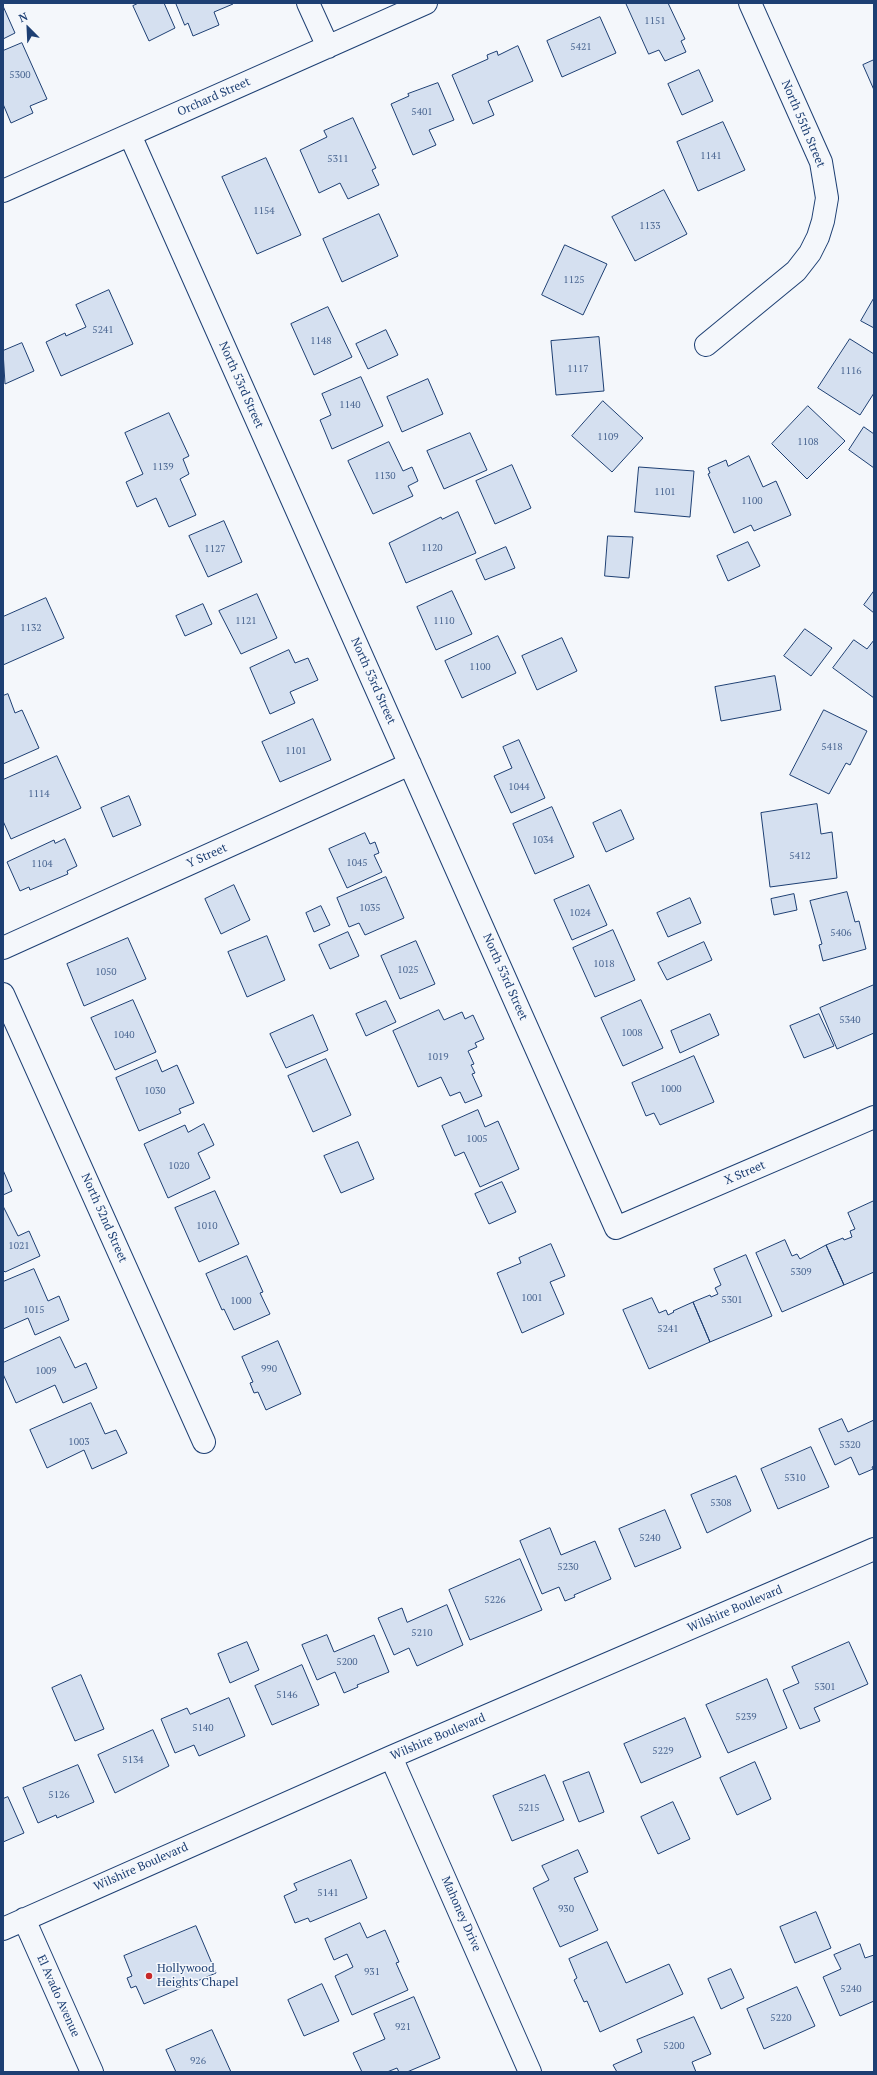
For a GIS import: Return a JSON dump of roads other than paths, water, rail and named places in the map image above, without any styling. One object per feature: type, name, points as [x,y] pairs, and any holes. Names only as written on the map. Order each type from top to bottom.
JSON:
[{"type":"street","points":[[308,3],[328,47]]},
{"type":"street","name":"Orchard Street","points":[[3,191],[426,3]]},
{"type":"street","name":"North 55th Street","points":[[706,345],[796,271],[810,253],[818,237],[823,221],[827,198],[825,180],[819,157],[750,3]]},
{"type":"street","name":"North 53rd Street","points":[[130,135],[616,1228]]},
{"type":"street","name":"Y Street","points":[[3,948],[410,764]]},
{"type":"street","name":"North 52nd Street","points":[[3,994],[204,1442]]},
{"type":"street","name":"X Street","points":[[616,1228],[874,1117]]},
{"type":"street","name":"Wilshire Boulevard","points":[[3,1928],[391,1757],[874,1549]]},
{"type":"street","name":"Mahoney Drive","points":[[391,1757],[530,2072]]},
{"type":"street","name":"El Avado Avenue","points":[[24,1919],[92,2072]]},
{"type":"place","name":"Hollywood Heights Chapel","points":[[149,1976]]}]
